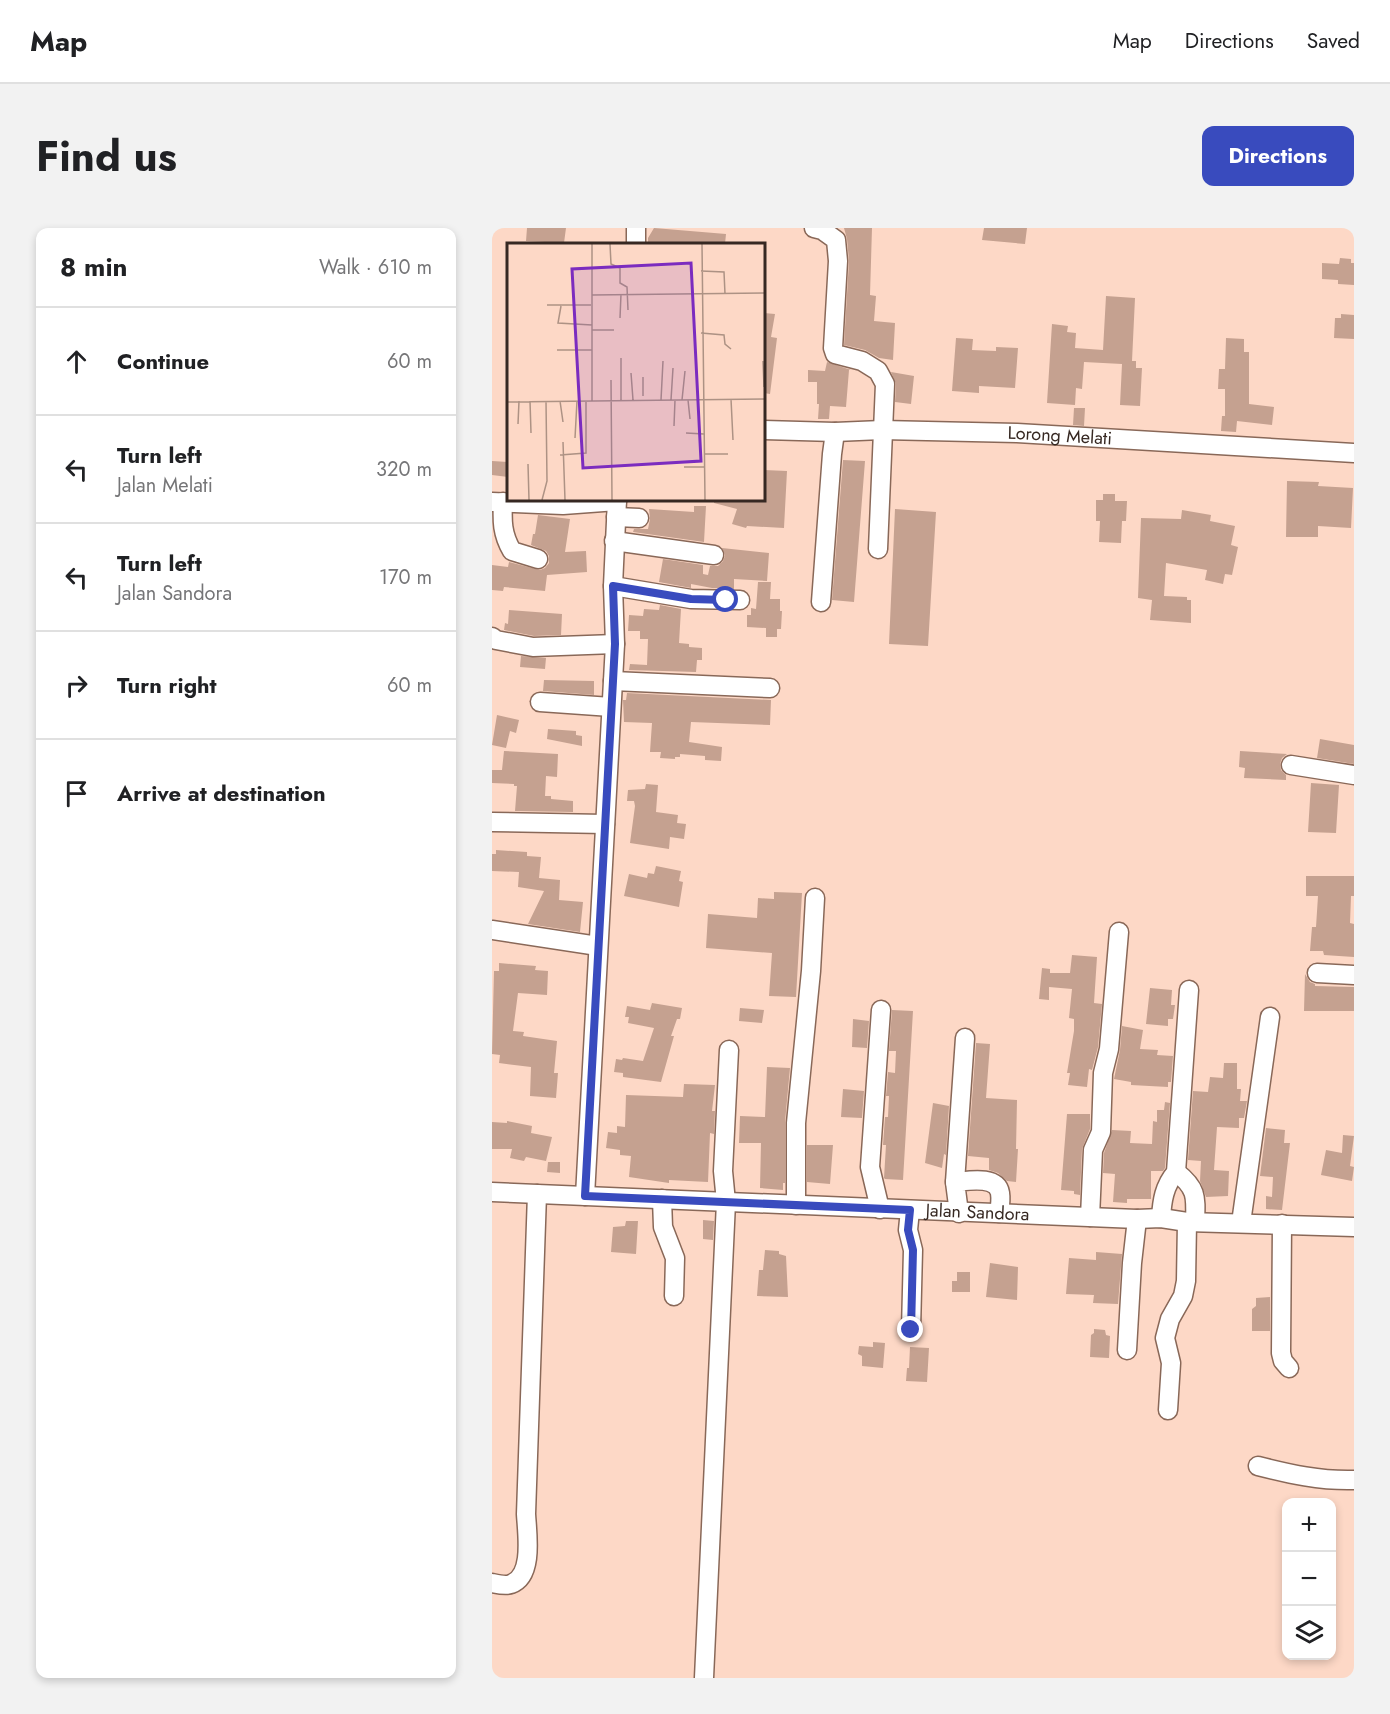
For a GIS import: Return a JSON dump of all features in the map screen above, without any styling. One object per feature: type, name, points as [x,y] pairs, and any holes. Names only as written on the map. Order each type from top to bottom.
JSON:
[{"type":"street","points":[[814,228],[822,230],[836,240],[838,261],[833,348],[835,354],[862,361],[878,371],[885,384],[878,549]]},
{"type":"street","name":"Lorong Melati","points":[[765,430],[835,432],[882,430],[1017,434],[1354,453]]},
{"type":"street","points":[[821,602],[835,432]]},
{"type":"street","points":[[538,559],[512,551],[505,540],[501,526],[498,502],[616,506],[639,518]]},
{"type":"street","points":[[585,1196],[615,644],[613,586],[616,506]]},
{"type":"street","points":[[614,541],[714,555]]},
{"type":"street","points":[[613,586],[691,599],[740,600]]},
{"type":"street","points":[[492,637],[496,640],[533,647],[615,644]]},
{"type":"street","points":[[613,681],[770,688]]},
{"type":"street","points":[[540,702],[611,707]]},
{"type":"street","points":[[1291,765],[1354,775]]},
{"type":"street","points":[[492,822],[605,824]]},
{"type":"street","points":[[796,1205],[796,1123],[812,972],[815,898]]},
{"type":"street","points":[[492,930],[598,945]]},
{"type":"street","points":[[1090,1217],[1093,1150],[1101,1132],[1103,1073],[1109,1049],[1119,932]]},
{"type":"street","points":[[1317,973],[1354,975]]},
{"type":"street","points":[[1161,1218],[1162,1198],[1176,1173],[1189,990]]},
{"type":"street","points":[[880,1209],[870,1167],[881,1010]]},
{"type":"street","points":[[1241,1223],[1270,1017]]},
{"type":"street","points":[[959,1213],[955,1182],[965,1038]]},
{"type":"street","points":[[704,1678],[726,1202],[723,1171],[729,1050]]},
{"type":"street","points":[[1168,1410],[1171,1363],[1165,1338],[1170,1319],[1183,1296],[1191,1221],[1196,1199],[1194,1190],[1187,1180],[1176,1173]]},
{"type":"street","points":[[955,1182],[976,1180],[995,1184],[1000,1193],[999,1213]]},
{"type":"street","name":"Jalan Sandora","points":[[492,1192],[959,1213],[1161,1218],[1354,1227]]},
{"type":"street","points":[[492,1583],[510,1584],[522,1577],[528,1556],[526,1514],[537,1194]]},
{"type":"street","points":[[662,1199],[663,1227],[675,1258],[674,1296]]},
{"type":"street","points":[[910,1210],[908,1230],[913,1250],[911,1330]]},
{"type":"street","points":[[1127,1350],[1137,1219]]},
{"type":"street","points":[[1281,1224],[1281,1353],[1283,1361],[1289,1368]]},
{"type":"street","points":[[1258,1466],[1328,1481],[1354,1480]]},
{"type":"building","points":[[527,228],[566,228],[564,243],[526,241]]},
{"type":"building","points":[[654,228],[726,234],[725,243],[648,243],[648,238]]},
{"type":"building","points":[[844,228],[872,228],[870,295],[876,296],[874,321],[895,323],[893,360],[879,358],[865,350],[844,345],[849,261]]},
{"type":"building","points":[[984,228],[1027,228],[1025,244],[982,240]]},
{"type":"building","points":[[1340,258],[1351,259],[1351,263],[1354,263],[1354,285],[1338,284],[1338,280],[1322,279],[1322,263],[1339,264]]},
{"type":"building","points":[[1106,296],[1135,298],[1132,361],[1136,361],[1136,368],[1142,368],[1140,406],[1120,405],[1122,364],[1084,362],[1082,389],[1076,388],[1075,405],[1047,403],[1052,324],[1068,326],[1067,332],[1076,333],[1075,348],[1103,350]]},
{"type":"building","points":[[765,313],[775,314],[771,337],[777,338],[770,394],[765,393]]},
{"type":"building","points":[[1341,314],[1354,315],[1354,339],[1334,338],[1335,318],[1341,318]]},
{"type":"building","points":[[956,338],[973,339],[972,350],[996,351],[996,347],[1018,348],[1015,388],[979,386],[979,393],[952,391]]},
{"type":"building","points":[[1226,338],[1244,339],[1244,352],[1249,352],[1249,404],[1274,407],[1272,425],[1237,421],[1236,432],[1221,431],[1222,416],[1225,416],[1225,389],[1218,389],[1219,369],[1225,369]]},
{"type":"building","points":[[827,362],[851,370],[849,370],[846,407],[830,406],[829,419],[818,419],[817,382],[808,382],[808,370],[825,371]]},
{"type":"building","points":[[891,372],[914,376],[911,404],[895,402],[896,384]]},
{"type":"building","points":[[1074,408],[1085,408],[1084,426],[1073,425]]},
{"type":"building","points":[[843,460],[865,461],[854,602],[832,600]]},
{"type":"building","points":[[492,461],[507,462],[507,477],[492,475]]},
{"type":"building","points":[[765,470],[787,471],[784,528],[747,526],[746,528],[732,524],[737,509],[714,503],[714,501],[765,501]]},
{"type":"building","points":[[1287,481],[1319,482],[1318,486],[1353,488],[1351,528],[1318,526],[1318,537],[1286,537]]},
{"type":"building","points":[[1103,494],[1115,494],[1115,501],[1127,501],[1126,521],[1122,521],[1121,543],[1099,542],[1100,521],[1096,521],[1096,500],[1103,500]]},
{"type":"building","points":[[694,506],[706,506],[704,542],[633,532],[634,529],[648,529],[649,509],[694,512]]},
{"type":"building","points":[[895,509],[936,512],[928,646],[889,644]]},
{"type":"building","points":[[1182,510],[1211,515],[1210,521],[1235,526],[1231,545],[1238,547],[1232,575],[1225,574],[1223,584],[1205,580],[1207,570],[1166,563],[1164,596],[1187,597],[1187,600],[1191,600],[1191,623],[1150,620],[1152,600],[1138,598],[1141,518],[1181,519]]},
{"type":"building","points":[[538,515],[570,519],[565,552],[586,551],[587,572],[547,575],[545,591],[504,587],[503,591],[492,590],[492,565],[508,567],[509,562],[540,570],[549,563],[546,551],[531,545]]},
{"type":"building","points":[[722,548],[769,553],[767,581],[734,579],[734,589],[691,584],[691,588],[659,582],[663,559],[703,565],[703,574],[708,575],[710,566],[718,566],[723,561],[725,556]]},
{"type":"building","points":[[758,582],[771,582],[770,599],[780,599],[781,629],[777,629],[777,637],[766,637],[766,628],[747,627],[747,615],[751,615],[751,608],[756,609]]},
{"type":"building","points":[[660,605],[681,609],[679,643],[702,648],[702,660],[697,660],[696,672],[629,670],[630,664],[647,665],[648,639],[640,639],[640,631],[628,631],[629,615],[643,616],[644,609],[659,610]]},
{"type":"building","points":[[509,610],[562,614],[561,635],[534,636],[504,630],[505,623],[508,624]]},
{"type":"building","points":[[521,656],[546,658],[545,669],[520,667]]},
{"type":"building","points":[[544,680],[594,681],[594,695],[543,691]]},
{"type":"building","points":[[627,693],[771,700],[770,725],[691,722],[689,742],[722,747],[721,761],[705,760],[705,756],[680,754],[680,757],[675,757],[675,759],[660,758],[661,752],[650,752],[652,723],[624,722],[623,700],[626,700]]},
{"type":"building","points":[[497,715],[519,720],[516,733],[510,731],[506,748],[492,745]]},
{"type":"building","points":[[548,729],[576,731],[576,735],[582,736],[582,746],[547,739]]},
{"type":"building","points":[[1320,739],[1354,745],[1354,764],[1317,758]]},
{"type":"building","points":[[504,751],[558,754],[557,777],[546,776],[545,796],[551,796],[551,799],[573,801],[573,812],[515,811],[517,786],[492,783],[492,770],[502,770]]},
{"type":"building","points":[[1240,751],[1287,754],[1282,758],[1280,764],[1286,780],[1244,778],[1245,768],[1239,767]]},
{"type":"building","points":[[1311,783],[1339,785],[1336,833],[1308,832]]},
{"type":"building","points":[[646,784],[658,785],[656,812],[678,815],[677,823],[686,824],[684,839],[670,837],[669,849],[630,843],[635,806],[634,801],[627,801],[628,790],[645,789]]},
{"type":"building","points":[[496,850],[527,852],[527,856],[541,857],[539,878],[560,880],[559,900],[583,902],[580,932],[528,924],[544,891],[518,887],[519,872],[492,871],[492,854],[496,854]]},
{"type":"building","points":[[656,866],[681,871],[679,881],[683,882],[679,907],[624,896],[629,874],[647,878],[648,873],[654,874]]},
{"type":"building","points":[[1306,876],[1354,876],[1350,923],[1354,924],[1354,957],[1324,955],[1323,951],[1310,951],[1312,927],[1316,927],[1318,896],[1306,896]]},
{"type":"building","points":[[774,892],[802,893],[796,997],[769,996],[772,953],[706,948],[708,914],[757,918],[758,898],[774,899]]},
{"type":"building","points":[[1072,955],[1097,957],[1094,1003],[1102,1004],[1098,1047],[1092,1070],[1089,1069],[1087,1087],[1068,1085],[1070,1073],[1067,1073],[1074,1031],[1074,1019],[1069,1018],[1072,989],[1049,987],[1049,1000],[1039,999],[1042,968],[1050,969],[1050,973],[1070,973]]},
{"type":"building","points":[[499,963],[536,966],[535,970],[548,971],[547,995],[518,993],[513,1031],[524,1032],[523,1036],[557,1041],[554,1073],[558,1073],[556,1098],[530,1096],[531,1067],[499,1063],[500,1055],[492,1054],[494,971],[499,971]]},
{"type":"building","points":[[1305,974],[1315,986],[1354,987],[1354,1011],[1304,1011]]},
{"type":"building","points":[[1150,988],[1172,990],[1171,1005],[1175,1005],[1173,1019],[1168,1019],[1168,1026],[1146,1024]]},
{"type":"building","points":[[652,1003],[682,1008],[680,1019],[677,1019],[671,1036],[674,1036],[661,1082],[623,1077],[623,1073],[614,1072],[616,1059],[643,1061],[654,1028],[628,1023],[629,1017],[625,1017],[627,1006],[650,1010]]},
{"type":"building","points":[[740,1008],[764,1010],[762,1023],[739,1021]]},
{"type":"building","points":[[892,1010],[913,1011],[903,1180],[884,1178],[886,1145],[883,1145],[885,1117],[888,1117],[889,1096],[886,1096],[888,1072],[895,1073],[896,1051],[889,1051]]},
{"type":"building","points":[[853,1019],[869,1021],[867,1048],[852,1047]]},
{"type":"building","points":[[1122,1026],[1143,1030],[1140,1049],[1158,1050],[1157,1055],[1173,1056],[1171,1082],[1168,1082],[1168,1087],[1131,1085],[1131,1082],[1114,1079]]},
{"type":"building","points":[[976,1043],[990,1044],[986,1098],[1017,1100],[1016,1182],[1007,1181],[998,1173],[989,1170],[989,1158],[968,1156]]},
{"type":"building","points":[[1224,1063],[1237,1063],[1237,1089],[1241,1089],[1240,1101],[1247,1101],[1244,1118],[1239,1118],[1239,1128],[1217,1127],[1214,1170],[1229,1171],[1228,1196],[1206,1197],[1200,1181],[1201,1161],[1188,1160],[1193,1091],[1208,1092],[1210,1077],[1223,1078]]},
{"type":"building","points":[[767,1067],[790,1068],[785,1122],[783,1190],[760,1188],[761,1143],[739,1143],[740,1116],[765,1117]]},
{"type":"building","points":[[684,1084],[715,1085],[712,1111],[715,1111],[714,1134],[710,1133],[708,1182],[669,1180],[669,1183],[629,1177],[631,1156],[620,1155],[620,1150],[606,1148],[608,1132],[617,1133],[617,1126],[625,1127],[626,1095],[683,1097]]},
{"type":"building","points":[[843,1089],[864,1091],[862,1118],[841,1117]]},
{"type":"building","points":[[1165,1102],[1170,1103],[1165,1168],[1163,1171],[1151,1171],[1151,1199],[1127,1199],[1127,1203],[1113,1202],[1115,1174],[1103,1173],[1104,1153],[1112,1130],[1131,1131],[1130,1143],[1152,1144],[1153,1121],[1157,1122],[1157,1110],[1164,1110]]},
{"type":"building","points":[[933,1103],[949,1106],[946,1155],[944,1154],[942,1168],[925,1163]]},
{"type":"building","points":[[1067,1114],[1090,1114],[1090,1129],[1082,1149],[1080,1195],[1074,1194],[1074,1191],[1061,1190]]},
{"type":"building","points":[[507,1121],[532,1126],[531,1133],[552,1137],[546,1161],[526,1157],[524,1161],[510,1158],[512,1149],[492,1149],[492,1122],[507,1123]]},
{"type":"building","points":[[1266,1128],[1285,1130],[1284,1143],[1290,1143],[1282,1210],[1266,1209],[1266,1196],[1272,1197],[1273,1177],[1260,1176]]},
{"type":"building","points":[[1343,1135],[1354,1136],[1350,1166],[1354,1167],[1352,1181],[1321,1175],[1326,1150],[1342,1153]]},
{"type":"building","points":[[807,1145],[833,1145],[830,1184],[807,1182]]},
{"type":"building","points":[[548,1162],[560,1162],[560,1173],[547,1172]]},
{"type":"building","points":[[703,1220],[714,1221],[713,1240],[703,1239]]},
{"type":"building","points":[[626,1221],[638,1221],[636,1254],[611,1252],[613,1227],[625,1226]]},
{"type":"building","points":[[765,1250],[779,1251],[779,1254],[786,1256],[788,1297],[757,1296],[759,1270],[763,1270]]},
{"type":"building","points":[[1096,1252],[1122,1254],[1118,1304],[1093,1303],[1094,1295],[1066,1294],[1069,1258],[1096,1260]]},
{"type":"building","points":[[990,1263],[1018,1267],[1017,1300],[986,1297]]},
{"type":"building","points":[[957,1272],[970,1272],[970,1292],[952,1292],[952,1281],[957,1281]]},
{"type":"building","points":[[1270,1297],[1270,1331],[1252,1331],[1252,1309],[1256,1306],[1256,1298]]},
{"type":"building","points":[[1094,1329],[1105,1330],[1106,1335],[1110,1336],[1109,1358],[1090,1357],[1091,1335]]},
{"type":"building","points":[[873,1342],[885,1343],[883,1368],[862,1366],[862,1356],[858,1354],[859,1346],[873,1347]]},
{"type":"building","points":[[910,1347],[929,1348],[927,1382],[906,1381]]},
{"type":"route","points":[[726,600],[691,599],[613,586],[615,644],[585,1196],[910,1210],[908,1230],[913,1250],[911,1330]]}]
